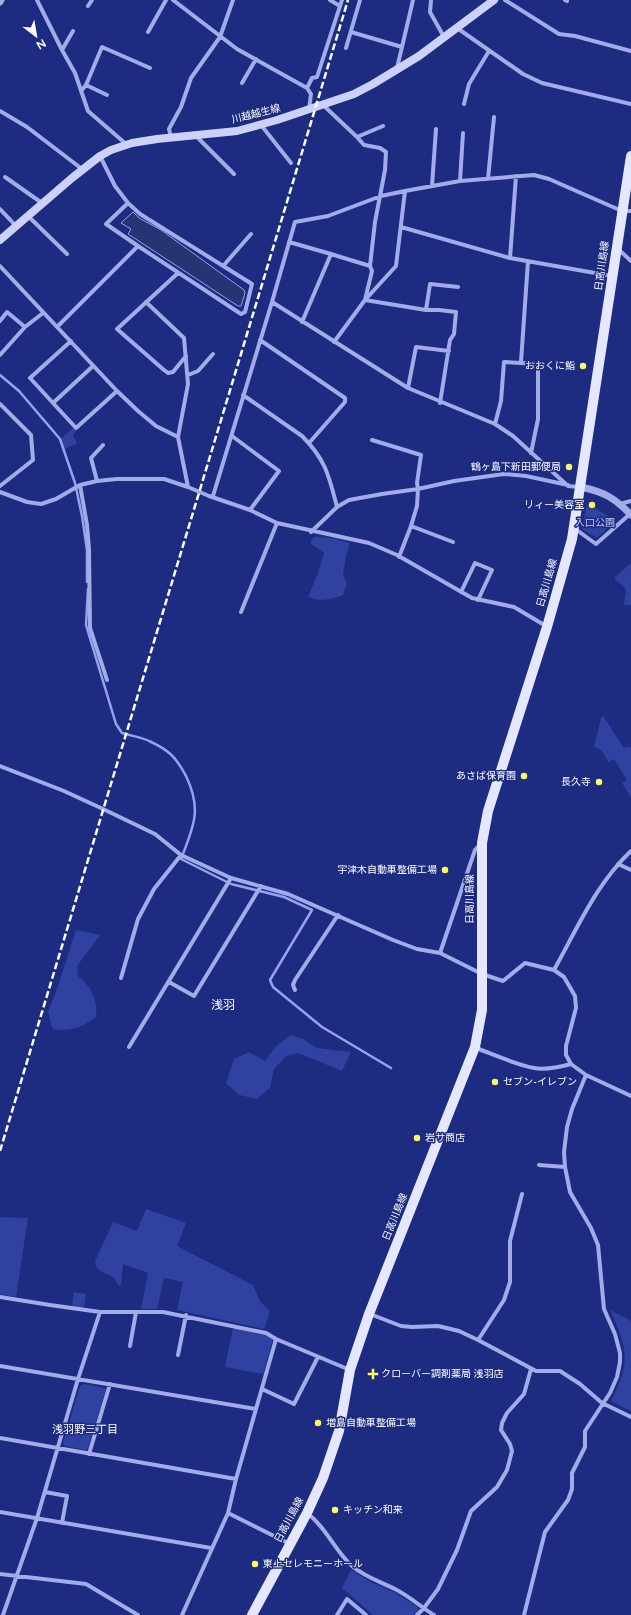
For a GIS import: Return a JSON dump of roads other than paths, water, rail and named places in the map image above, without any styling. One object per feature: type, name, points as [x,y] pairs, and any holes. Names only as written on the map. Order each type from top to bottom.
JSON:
[{"type":"main road","name":"川越越生線","points":[[0,240],[82,169],[111,150],[126,145],[171,137],[237,131],[261,125],[354,94],[396,70],[457,28],[494,0]]},
{"type":"main road","name":"日高川島線","points":[[252,1615],[307,1513],[323,1478],[336,1440],[350,1370],[369,1314],[475,1047],[482,1010],[482,843],[488,811],[547,626],[572,539],[612,276],[617,247],[626,211],[631,156]]},
{"type":"street","points":[[37,0],[75,73],[88,111],[126,145]]},
{"type":"street","points":[[88,6],[92,0]]},
{"type":"street","points":[[148,32],[166,0]]},
{"type":"street","points":[[173,0],[220,37],[306,88],[311,94],[309,109]]},
{"type":"street","points":[[171,137],[169,129],[181,107],[191,78],[220,37],[233,0]]},
{"type":"street","points":[[330,0],[340,6]]},
{"type":"street","points":[[306,88],[312,78],[317,77],[342,0]]},
{"type":"street","points":[[346,48],[360,0]]},
{"type":"street","points":[[396,70],[413,0]]},
{"type":"street","points":[[431,0],[430,12],[444,37]]},
{"type":"street","points":[[506,0],[559,34],[575,36],[631,51]]},
{"type":"street","points":[[457,28],[523,74],[542,83],[631,104]]},
{"type":"street","points":[[62,50],[73,31]]},
{"type":"street","points":[[351,32],[402,47]]},
{"type":"street","points":[[81,91],[86,85],[102,47],[150,68]]},
{"type":"street","points":[[464,104],[469,84],[489,51]]},
{"type":"street","points":[[242,83],[256,59]]},
{"type":"street","points":[[86,85],[107,95]]},
{"type":"street","points":[[323,105],[364,145],[380,148],[386,152],[381,196],[375,222],[370,266],[372,271],[365,300]]},
{"type":"street","points":[[0,111],[27,127],[82,169]]},
{"type":"street","points":[[488,179],[494,117]]},
{"type":"street","points":[[261,125],[290,163]]},
{"type":"street","points":[[357,137],[383,126]]},
{"type":"street","points":[[432,186],[436,129]]},
{"type":"street","points":[[460,181],[463,133]]},
{"type":"street","points":[[195,135],[234,174]]},
{"type":"street","points":[[100,156],[115,186],[128,203],[140,214],[224,265],[252,284],[245,312],[241,314],[106,224],[128,203]]},
{"type":"street","points":[[213,496],[295,222],[328,216],[381,196],[405,190],[460,181],[534,175],[549,179],[626,211]]},
{"type":"street","points":[[510,258],[516,176]]},
{"type":"street","points":[[5,177],[42,203]]},
{"type":"street","points":[[334,342],[365,300],[396,266],[405,190]]},
{"type":"street","points":[[0,209],[16,226]]},
{"type":"street","points":[[28,216],[67,254]]},
{"type":"street","points":[[401,227],[510,258],[612,276]]},
{"type":"street","points":[[224,265],[251,234]]},
{"type":"street","points":[[289,242],[370,266]]},
{"type":"street","points":[[58,326],[138,246]]},
{"type":"street","points":[[617,247],[631,261]]},
{"type":"street","points":[[302,322],[331,254]]},
{"type":"street","points":[[521,362],[528,261]]},
{"type":"street","points":[[0,266],[58,326],[117,391],[156,426],[178,437]]},
{"type":"street","points":[[178,273],[117,329],[168,373],[173,372],[186,356]]},
{"type":"street","points":[[426,310],[430,284],[458,287]]},
{"type":"street","points":[[365,300],[426,310],[456,312],[454,334],[450,340],[440,403]]},
{"type":"street","points":[[146,302],[184,338],[188,384],[178,437],[188,487]]},
{"type":"street","points":[[272,302],[408,388],[440,403],[495,424],[513,436],[568,486]]},
{"type":"street","points":[[0,320],[7,312],[25,327]]},
{"type":"street","points":[[0,355],[25,327],[43,312]]},
{"type":"street","points":[[260,340],[345,398],[346,402],[309,443]]},
{"type":"street","points":[[71,341],[30,378],[76,428],[117,391]]},
{"type":"street","points":[[408,388],[416,347],[449,351]]},
{"type":"street","points":[[188,375],[198,371],[213,354]]},
{"type":"street","points":[[495,424],[501,401],[504,362],[538,364],[538,419],[531,453]]},
{"type":"street","points":[[53,403],[94,366]]},
{"type":"street","points":[[243,395],[302,436],[309,443],[326,468],[337,507]]},
{"type":"street","points":[[0,404],[31,435],[33,460],[0,486]]},
{"type":"street","points":[[232,436],[279,470],[250,510]]},
{"type":"street","points":[[372,440],[421,454],[417,484],[417,506],[399,556]]},
{"type":"street","points":[[97,480],[91,458],[103,445]]},
{"type":"street","points":[[311,532],[337,507],[349,500],[418,489],[454,481],[504,474],[526,476],[568,486],[599,491],[620,504],[630,515],[596,544],[574,528]]},
{"type":"street","points":[[0,492],[27,502],[41,504],[56,499],[80,485],[97,480],[117,478],[164,479],[250,510],[277,523],[311,532],[369,543],[399,556],[472,598],[514,607],[547,626]]},
{"type":"street","points":[[80,485],[87,525],[89,550],[90,628],[107,680]]},
{"type":"street","points":[[620,504],[631,501]]},
{"type":"street","points":[[241,612],[277,523]]},
{"type":"street","points":[[411,526],[453,542]]},
{"type":"street","points":[[461,592],[475,563],[492,570],[478,600]]},
{"type":"street","points":[[0,766],[64,791],[155,834],[181,855],[231,878],[288,894],[417,949],[440,953],[482,974],[503,981],[525,962],[554,970],[564,977],[575,996],[576,1008],[566,1046],[566,1055],[571,1064],[586,1075],[631,1096]]},
{"type":"street","points":[[440,953],[475,850],[482,843]]},
{"type":"street","points":[[554,970],[600,887],[618,864],[631,851]]},
{"type":"street","points":[[121,978],[138,919],[154,889],[181,855]]},
{"type":"street","points":[[618,864],[631,870]]},
{"type":"street","points":[[129,1047],[231,878]]},
{"type":"street","points":[[169,982],[194,996],[261,886]]},
{"type":"street","points":[[296,990],[293,985],[295,980],[338,915]]},
{"type":"street","points":[[475,1047],[519,1064],[536,1068],[571,1064]]},
{"type":"street","points":[[524,1615],[545,1532],[568,1500],[572,1489],[572,1473],[585,1447],[585,1432],[602,1403],[610,1393],[617,1377],[620,1362],[620,1353],[615,1334],[604,1309],[598,1245],[591,1228],[570,1192],[565,1167],[564,1152],[567,1127],[572,1108],[586,1075]]},
{"type":"street","points":[[539,1165],[565,1167]]},
{"type":"street","points":[[478,1340],[504,1300],[510,1282],[510,1241],[522,1194]]},
{"type":"street","points":[[0,1297],[50,1306],[100,1312],[163,1312],[186,1315],[266,1333],[276,1339],[350,1370]]},
{"type":"street","points":[[3,1615],[37,1518],[78,1379],[100,1312]]},
{"type":"street","points":[[130,1346],[136,1312]]},
{"type":"street","points":[[369,1314],[401,1326],[447,1328],[478,1340],[536,1371],[560,1372],[580,1384],[602,1403],[631,1417]]},
{"type":"street","points":[[178,1355],[186,1315]]},
{"type":"street","points":[[182,1615],[228,1513],[236,1478],[276,1339]]},
{"type":"street","points":[[262,1389],[294,1404],[318,1357]]},
{"type":"street","points":[[0,1366],[256,1409]]},
{"type":"street","points":[[417,1615],[438,1589],[457,1550],[471,1511],[497,1487],[507,1470],[512,1452],[510,1444],[501,1430],[502,1423],[507,1413],[524,1394],[531,1369]]},
{"type":"street","points":[[89,1454],[110,1384]]},
{"type":"street","points":[[0,1438],[236,1478]]},
{"type":"street","points":[[45,1492],[67,1496],[62,1523]]},
{"type":"street","points":[[0,1512],[211,1548]]},
{"type":"street","points":[[228,1513],[290,1544]]},
{"type":"street","points":[[307,1513],[316,1519],[335,1547],[354,1568],[370,1578],[397,1590],[434,1615]]},
{"type":"street","points":[[0,1574],[86,1584],[138,1615]]},
{"type":"street","points":[[337,1615],[346,1599],[366,1615]]},
{"type":"water","points":[[133,212],[139,218],[161,230],[244,290],[245,293],[241,306],[238,306],[128,234],[131,229],[121,223]]},
{"type":"waterway","points":[[0,375],[19,391],[60,439],[75,483],[82,516],[87,550],[87,582]]},
{"type":"waterway","points":[[88,589],[86,625],[116,724],[122,733],[146,740],[167,751],[182,769],[191,788],[195,808],[193,827],[181,859],[231,884],[284,897],[312,910],[270,980],[273,987],[322,1027],[391,1068]]},
{"type":"railway","points":[[0,1151],[348,0]]},
{"type":"place","name":"おおくに鮨","points":[[583,366]]},
{"type":"place","name":"鶴ヶ島下新田郵便局","points":[[569,467]]},
{"type":"place","name":"リィー美容室","points":[[592,505]]},
{"type":"place","name":"あさば保育園","points":[[524,776]]},
{"type":"place","name":"長久寺","points":[[599,782]]},
{"type":"place","name":"宇津木自動車整備工場","points":[[445,870]]},
{"type":"place","name":"セブン-イレブン","points":[[495,1082]]},
{"type":"place","name":"岩サ商店","points":[[417,1138]]},
{"type":"place","name":"クローバー調剤薬局 浅羽店","points":[[373,1374]]},
{"type":"place","name":"増島自動車整備工場","points":[[318,1423]]},
{"type":"place","name":"キッチン和来","points":[[335,1510]]},
{"type":"place","name":"東上セレモニーホール","points":[[255,1564]]},
{"type":"district","name":"浅羽","points":[[223,1005]]},
{"type":"district","name":"浅羽野三丁目","points":[[85,1429]]},
{"type":"park label","name":"入口公園","points":[[595,523]]}]
